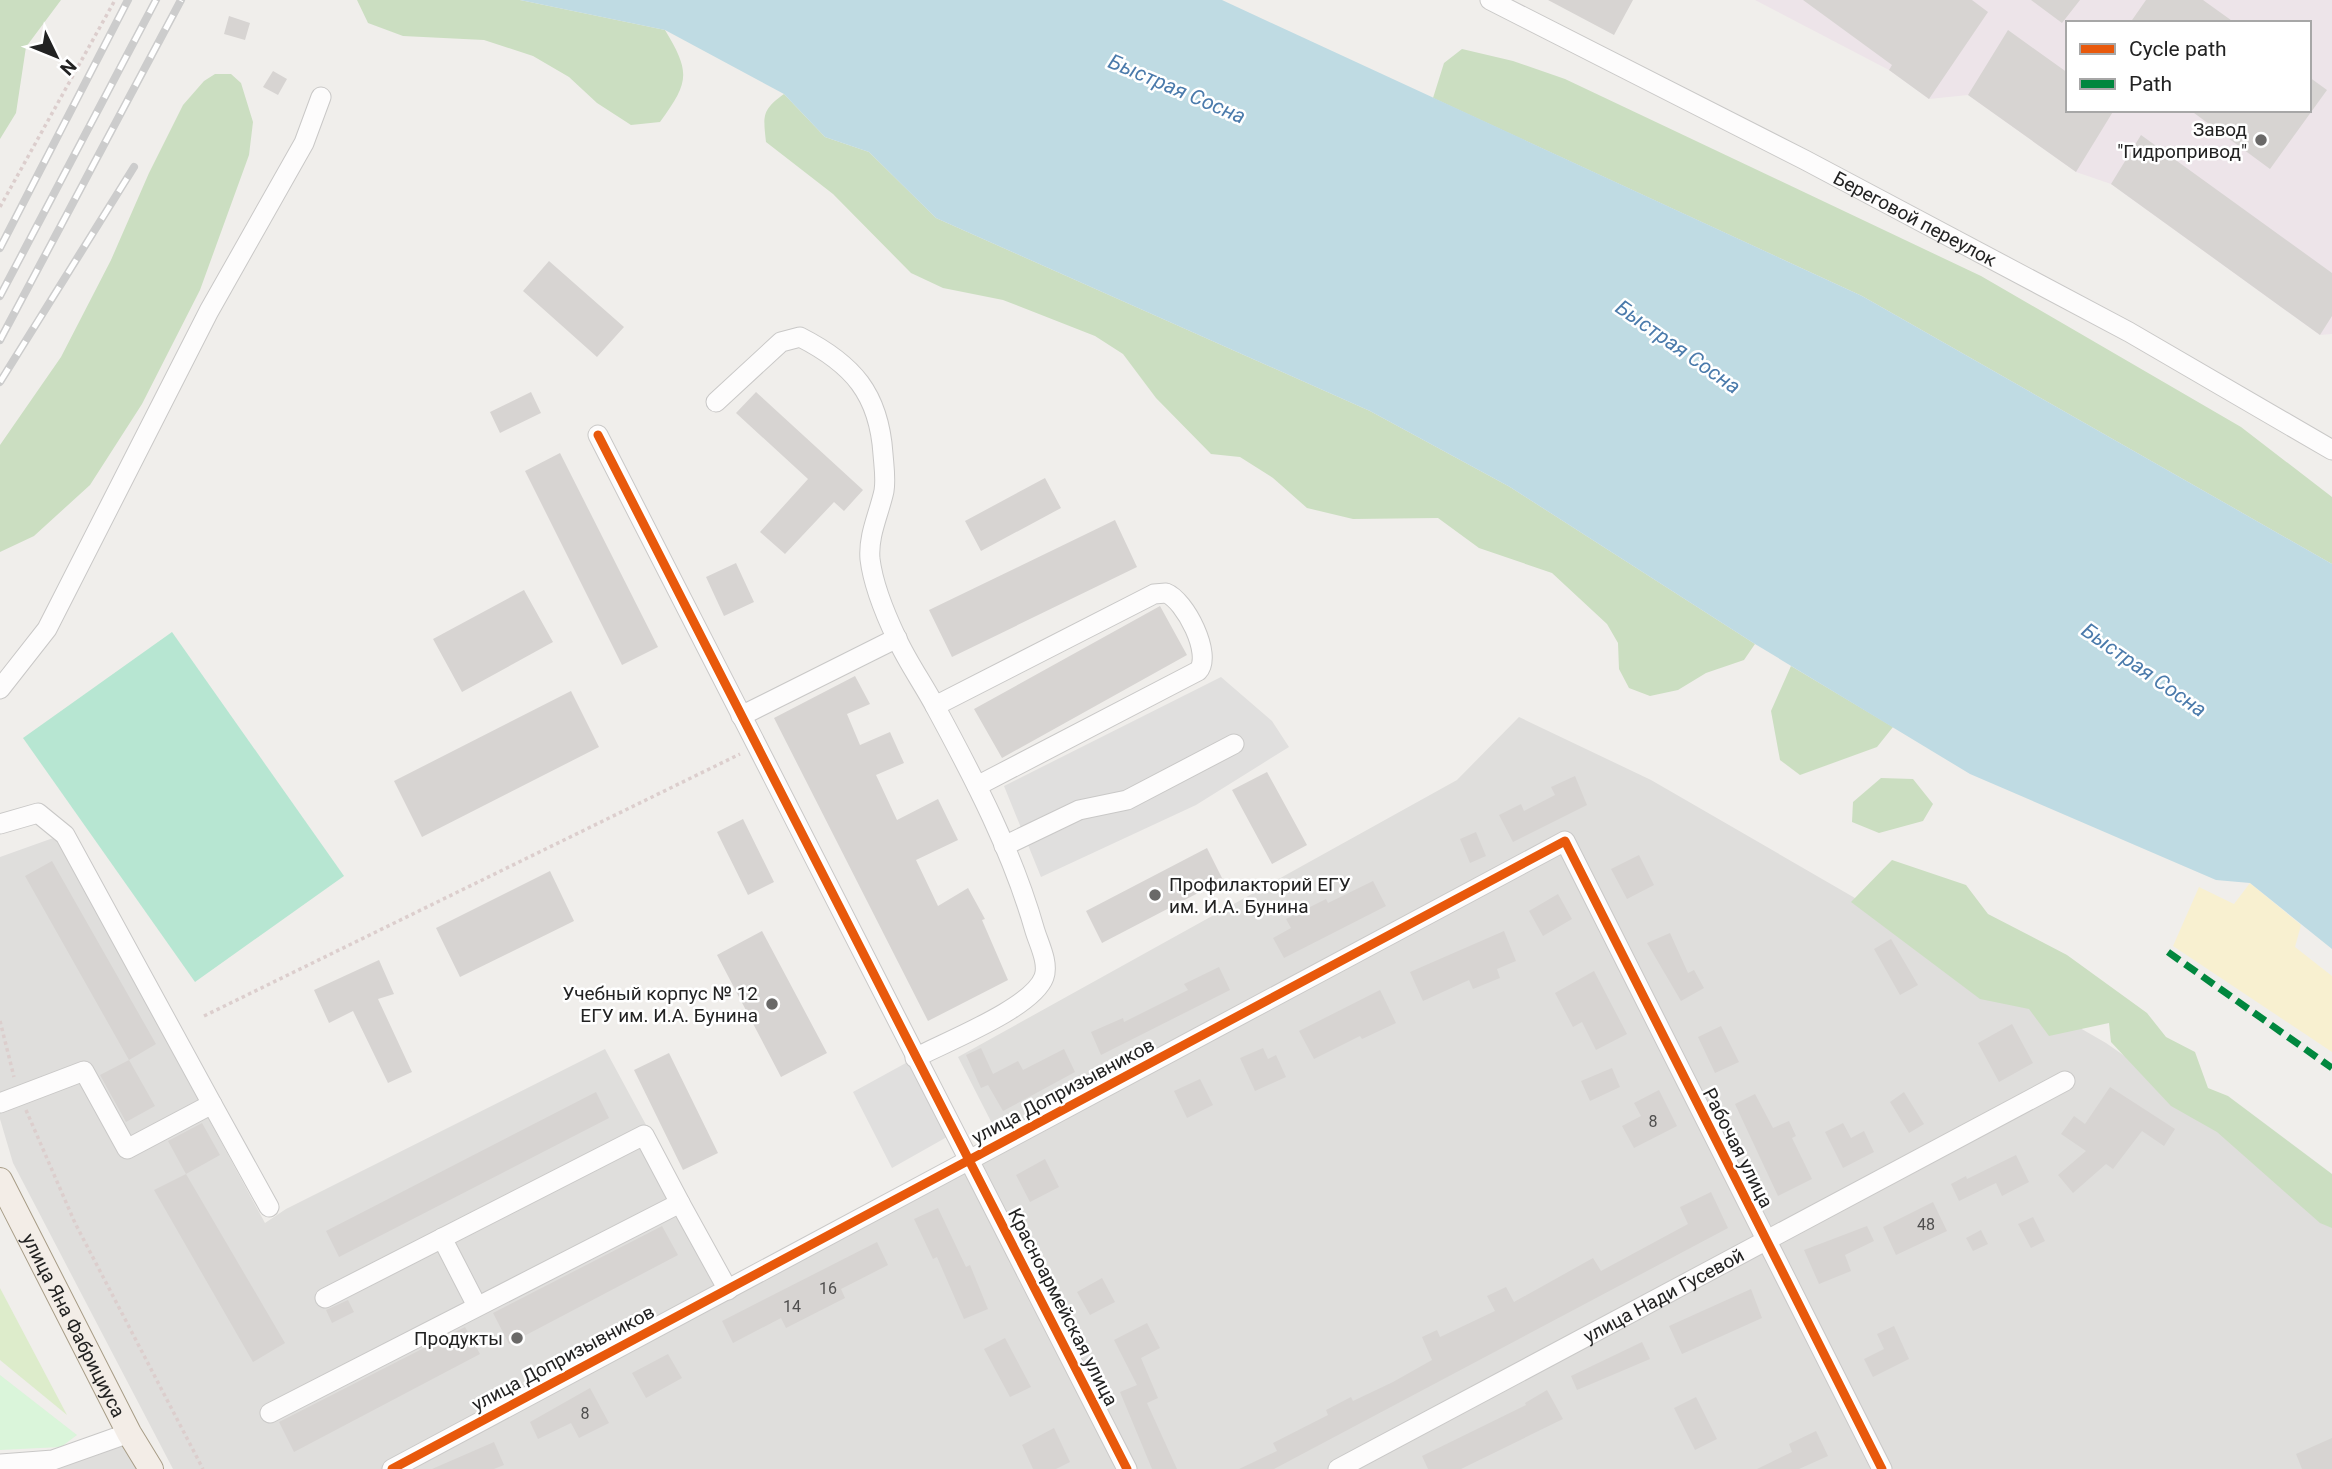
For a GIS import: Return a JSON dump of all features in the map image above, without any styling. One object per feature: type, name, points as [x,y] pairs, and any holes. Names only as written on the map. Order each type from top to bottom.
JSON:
[{"type":"main road","name":"улица Яна Фабрициуса","points":[[0,1180],[129,1433],[151,1469]]},
{"type":"street","name":"Береговой переулок","points":[[1490,0],[1805,160],[2117,326],[2332,450]]},
{"type":"street","points":[[0,689],[47,629],[209,311],[304,143],[321,97]]},
{"type":"street","points":[[716,402],[780,342],[800,337],[824,349],[864,388],[877,408],[881,425],[885,483],[871,540],[870,558],[897,638],[977,786],[1004,846],[1027,904],[1045,966],[1044,978],[1030,996],[915,1058]]},
{"type":"street","name":"Красноармейская улица","points":[[598,435],[1127,1469]]},
{"type":"street","points":[[935,706],[1153,594],[1172,595],[1181,605],[1204,654],[1204,664],[1198,671],[977,786]]},
{"type":"street","points":[[741,716],[897,638]]},
{"type":"street","points":[[1004,846],[1079,810],[1128,800],[1234,744]]},
{"type":"street","points":[[0,824],[38,813],[65,835],[269,1207]]},
{"type":"street","name":"улица Допризывников","points":[[392,1469],[1565,841]]},
{"type":"street","name":"Рабочая улица","points":[[1565,841],[1882,1469]]},
{"type":"street","points":[[0,1104],[84,1071],[127,1149],[212,1104]]},
{"type":"street","name":"улица Нади Гусевой","points":[[1338,1469],[2065,1081]]},
{"type":"street","points":[[325,1298],[644,1135],[729,1290]]},
{"type":"street","points":[[270,1413],[680,1203]]},
{"type":"street","points":[[442,1238],[477,1306]]},
{"type":"street","points":[[0,1464],[53,1460],[129,1433]]},
{"type":"path","points":[[0,208],[115,0]]},
{"type":"path","points":[[204,1016],[756,746]]},
{"type":"path","points":[[0,1021],[20,1096],[75,1223],[204,1469]]},
{"type":"shaded area","points":[[1755,0],[2332,0],[2332,334],[2320,335],[2111,184],[2076,172],[1968,95],[1929,99],[1889,70]]},
{"type":"shaded area","points":[[1221,677],[1272,721],[1289,747],[1196,805],[1041,877],[1004,786]]},
{"type":"shaded area","points":[[1519,717],[1651,780],[2106,1043],[2332,1201],[2332,1469],[173,1469],[13,1163],[0,1119],[0,857],[56,837],[265,1223],[286,1209],[605,1049],[735,1285],[1002,1143],[958,1057],[1457,780]]},
{"type":"shaded area","points":[[915,1058],[954,1133],[892,1168],[853,1092]]},
{"type":"shaded area","points":[[129,1433],[151,1469],[0,1469]]},
{"type":"green space","points":[[0,0],[61,0],[26,47],[16,113],[0,139]]},
{"type":"green space","points":[[357,0],[520,0],[665,30],[682,67],[681,87],[660,122],[631,125],[597,103],[569,77],[533,56],[484,40],[403,36],[368,23]]},
{"type":"green space","points":[[1462,49],[1513,61],[1565,79],[1981,276],[2241,427],[2332,497],[2332,564],[1862,296],[1433,98],[1444,63]]},
{"type":"green space","points":[[215,74],[231,74],[241,83],[253,122],[249,155],[200,290],[142,404],[90,485],[34,536],[0,552],[0,445],[61,357],[111,260],[149,173],[183,105],[204,81]]},
{"type":"green space","points":[[784,94],[825,137],[869,152],[936,218],[1370,411],[1510,487],[1755,644],[1744,660],[1706,673],[1678,690],[1650,696],[1629,688],[1619,669],[1618,643],[1607,624],[1552,573],[1479,548],[1438,518],[1353,519],[1307,508],[1273,478],[1240,457],[1211,454],[1156,398],[1123,354],[1095,336],[1003,300],[943,288],[911,273],[833,194],[766,142],[766,114],[771,104]]},
{"type":"green space","points":[[172,632],[344,876],[195,982],[23,738]]},
{"type":"green space","points":[[1791,666],[1893,727],[1877,747],[1800,775],[1780,760],[1771,711]]},
{"type":"green space","points":[[1881,778],[1913,779],[1933,804],[1923,821],[1879,833],[1852,822],[1853,802]]},
{"type":"green space","points":[[1892,860],[1966,885],[1988,914],[2067,955],[2147,1013],[2166,1037],[2195,1052],[2208,1088],[2228,1096],[2332,1174],[2332,1228],[2320,1223],[2217,1132],[2171,1106],[2111,1042],[2109,1023],[2049,1036],[2029,1009],[1980,999],[1851,902]]},
{"type":"green space","points":[[0,1288],[67,1415],[0,1360]]},
{"type":"green space","points":[[0,1375],[77,1435],[61,1447],[0,1450]]},
{"type":"sand","points":[[2250,883],[2301,925],[2295,947],[2332,976],[2332,1052],[2173,946],[2199,887],[2234,904]]},
{"type":"water","name":"Быстрая Сосна","points":[[520,0],[1222,0],[1862,296],[2332,564],[2332,949],[2250,883],[2216,880],[1970,774],[1755,644],[1510,487],[1370,411],[936,218],[869,152],[825,137],[784,94],[665,30]]},
{"type":"building","points":[[1548,0],[1633,0],[1614,35]]},
{"type":"building","points":[[1803,0],[1972,0],[1988,12],[1929,99],[1889,70],[1892,65]]},
{"type":"building","points":[[2031,0],[2080,0],[2062,23]]},
{"type":"building","points":[[2146,0],[2203,0],[2232,21],[2131,21]]},
{"type":"building","points":[[229,16],[250,23],[245,40],[224,34]]},
{"type":"building","points":[[2008,30],[2066,72],[2066,112],[2113,112],[2076,172],[1968,95]]},
{"type":"building","points":[[273,71],[287,79],[278,95],[263,87]]},
{"type":"building","name":"Завод \"Гидропривод\"","points":[[2311,78],[2327,90],[2270,169],[2193,112],[2311,112]]},
{"type":"building","points":[[2141,135],[2332,273],[2332,316],[2320,335],[2111,184]]},
{"type":"building","points":[[549,261],[624,327],[597,357],[523,291]]},
{"type":"building","points":[[531,392],[541,413],[500,433],[490,412]]},
{"type":"building","points":[[756,392],[863,490],[844,511],[834,502],[785,554],[760,532],[808,479],[736,413]]},
{"type":"building","points":[[560,453],[658,647],[622,665],[525,471]]},
{"type":"building","points":[[1045,478],[1061,508],[981,551],[965,521]]},
{"type":"building","points":[[1115,520],[1137,567],[952,657],[929,610]]},
{"type":"building","points":[[736,563],[754,602],[724,616],[706,577]]},
{"type":"building","points":[[524,590],[553,642],[462,692],[433,639]]},
{"type":"building","points":[[1160,606],[1187,655],[1002,758],[974,709]]},
{"type":"building","points":[[855,676],[870,704],[847,714],[860,745],[890,732],[904,763],[876,775],[897,820],[938,799],[958,840],[916,860],[938,906],[968,888],[985,919],[982,920],[1008,980],[928,1021],[774,718]]},
{"type":"building","points":[[571,691],[599,747],[422,837],[394,781]]},
{"type":"building","points":[[1267,772],[1307,845],[1272,864],[1232,790]]},
{"type":"building","points":[[1575,776],[1587,805],[1513,842],[1499,815],[1521,804],[1524,811],[1555,795],[1551,787]]},
{"type":"building","points":[[743,819],[774,882],[748,895],[717,832]]},
{"type":"building","points":[[1476,832],[1486,856],[1470,863],[1460,839]]},
{"type":"building","name":"Профилакторий ЕГУ им. И.А. Бунина","points":[[1207,848],[1223,880],[1102,943],[1086,911]]},
{"type":"building","points":[[1639,855],[1654,885],[1627,899],[1611,869]]},
{"type":"building","points":[[52,861],[156,1044],[129,1060],[25,876]]},
{"type":"building","points":[[550,871],[574,921],[460,977],[436,928]]},
{"type":"building","points":[[1373,881],[1386,906],[1284,958],[1273,938],[1291,928],[1286,919],[1326,899],[1328,903]]},
{"type":"building","points":[[1558,894],[1572,919],[1543,936],[1529,911]]},
{"type":"building","name":"Учебный корпус № 12 ЕГУ им. И.А. Бунина","points":[[762,931],[827,1053],[781,1077],[717,955]]},
{"type":"building","points":[[1504,931],[1516,961],[1497,969],[1500,978],[1473,989],[1469,980],[1423,1001],[1410,972]]},
{"type":"building","points":[[1670,933],[1688,973],[1694,970],[1704,988],[1681,1001],[1647,943]]},
{"type":"building","points":[[1891,939],[1918,985],[1900,995],[1874,949]]},
{"type":"building","points":[[379,960],[394,994],[378,999],[412,1072],[388,1083],[353,1011],[329,1023],[314,990]]},
{"type":"building","points":[[1219,967],[1230,990],[1101,1055],[1091,1032],[1123,1018],[1124,1022],[1188,990],[1184,984]]},
{"type":"building","points":[[1594,971],[1627,1034],[1596,1050],[1582,1022],[1573,1027],[1555,993]]},
{"type":"building","points":[[1380,990],[1396,1023],[1362,1039],[1360,1036],[1314,1059],[1299,1031]]},
{"type":"building","points":[[2012,1024],[2033,1063],[1999,1082],[1978,1043]]},
{"type":"building","points":[[1721,1026],[1739,1062],[1715,1073],[1698,1037]]},
{"type":"building","points":[[981,1048],[993,1074],[1018,1061],[1023,1070],[1064,1049],[1075,1072],[1003,1111],[988,1085],[981,1088],[966,1055]]},
{"type":"building","points":[[1263,1048],[1268,1059],[1276,1055],[1286,1077],[1255,1091],[1240,1058]]},
{"type":"building","points":[[669,1053],[718,1153],[683,1170],[634,1070]]},
{"type":"building","points":[[129,1060],[155,1106],[126,1122],[100,1075]]},
{"type":"building","points":[[1612,1068],[1620,1087],[1590,1101],[1581,1081]]},
{"type":"building","points":[[1200,1079],[1213,1105],[1187,1118],[1174,1091]]},
{"type":"building","points":[[2110,1087],[2175,1129],[2164,1146],[2142,1131],[2113,1169],[2106,1164],[2073,1193],[2058,1175],[2086,1151],[2061,1134],[2074,1116],[2085,1124]]},
{"type":"building","points":[[1659,1090],[1677,1126],[1634,1148],[1622,1126],[1641,1116],[1634,1103]]},
{"type":"building","points":[[596,1092],[609,1118],[339,1257],[326,1231]]},
{"type":"building","points":[[1904,1092],[1924,1124],[1909,1133],[1890,1102]]},
{"type":"building","points":[[1755,1094],[1773,1128],[1789,1121],[1796,1136],[1792,1138],[1812,1179],[1778,1196],[1735,1104]]},
{"type":"building","points":[[202,1123],[220,1155],[186,1174],[168,1141]]},
{"type":"building","points":[[1843,1123],[1851,1138],[1864,1131],[1874,1152],[1843,1168],[1825,1132]]},
{"type":"building","points":[[2016,1155],[2029,1182],[2002,1196],[1996,1183],[1959,1201],[1951,1184]]},
{"type":"building","points":[[1045,1159],[1059,1187],[1030,1202],[1016,1175]]},
{"type":"building","points":[[186,1174],[285,1343],[253,1362],[154,1190]]},
{"type":"building","points":[[1711,1192],[1728,1228],[1274,1469],[1239,1469],[1277,1451],[1273,1443],[1328,1415],[1326,1410],[1351,1397],[1353,1401],[1432,1360],[1422,1337],[1437,1330],[1440,1337],[1495,1311],[1487,1296],[1506,1287],[1514,1302],[1593,1258],[1601,1271],[1688,1224],[1680,1207]]},
{"type":"building","points":[[1933,1202],[1947,1231],[1896,1255],[1883,1227]]},
{"type":"building","points":[[938,1208],[966,1267],[970,1265],[988,1309],[964,1319],[937,1257],[933,1259],[914,1219]]},
{"type":"building","points":[[2033,1217],[2045,1241],[2031,1248],[2018,1224]]},
{"type":"building","points":[[662,1226],[678,1255],[509,1344],[493,1313]]},
{"type":"building","points":[[1867,1226],[1874,1241],[1845,1255],[1851,1271],[1819,1284],[1804,1250]]},
{"type":"building","points":[[1981,1230],[1988,1244],[1973,1251],[1966,1238]]},
{"type":"building","points":[[877,1242],[888,1265],[841,1289],[845,1298],[786,1328],[781,1318],[733,1343],[722,1321]]},
{"type":"building","points":[[1102,1278],[1115,1302],[1090,1315],[1077,1292]]},
{"type":"building","points":[[1751,1289],[1762,1318],[1682,1354],[1669,1326]]},
{"type":"building","points":[[348,1300],[354,1312],[332,1323],[326,1310]]},
{"type":"building","points":[[1147,1323],[1160,1348],[1141,1358],[1158,1398],[1147,1403],[1177,1469],[1152,1469],[1120,1392],[1137,1385],[1114,1340]]},
{"type":"building","points":[[1894,1326],[1909,1359],[1873,1377],[1864,1359],[1884,1349],[1877,1334]]},
{"type":"building","points":[[465,1327],[480,1354],[294,1452],[279,1422]]},
{"type":"building","points":[[1005,1338],[1031,1387],[1010,1397],[984,1349]]},
{"type":"building","points":[[1642,1342],[1650,1359],[1577,1390],[1571,1376]]},
{"type":"building","points":[[668,1354],[682,1378],[646,1398],[632,1373]]},
{"type":"building","points":[[590,1388],[609,1423],[579,1438],[571,1423],[538,1439],[530,1422]]},
{"type":"building","points":[[1547,1390],[1563,1419],[1461,1469],[1428,1469],[1422,1456],[1526,1405],[1525,1403]]},
{"type":"building","points":[[1696,1397],[1717,1439],[1695,1450],[1674,1408]]},
{"type":"building","points":[[1054,1428],[1070,1462],[1056,1469],[1033,1469],[1022,1445]]},
{"type":"building","points":[[1816,1431],[1828,1456],[1799,1469],[1757,1469],[1792,1452],[1789,1444]]},
{"type":"building","points":[[2332,1438],[2332,1469],[2302,1469],[2296,1454]]},
{"type":"building","points":[[494,1442],[504,1465],[494,1469],[432,1469]]},
{"type":"railway","points":[[0,248],[128,0]]},
{"type":"railway","points":[[0,296],[156,0]]},
{"type":"railway","points":[[0,340],[181,0]]},
{"type":"railway","points":[[0,382],[134,167]]},
{"type":"marked path","points":[[2168,952],[2332,1068]]},
{"type":"cycle path","points":[[598,435],[1127,1469]]},
{"type":"cycle path","points":[[392,1469],[1565,841],[1882,1469]]},
{"type":"place","name":"Завод \"Гидропривод\"","points":[[2261,140]]},
{"type":"place","name":"Профилакторий ЕГУ им. И.А. Бунина","points":[[1155,895]]},
{"type":"place","name":"Учебный корпус № 12 ЕГУ им. И.А. Бунина","points":[[772,1004]]},
{"type":"place","name":"Продукты","points":[[517,1338]]}]
